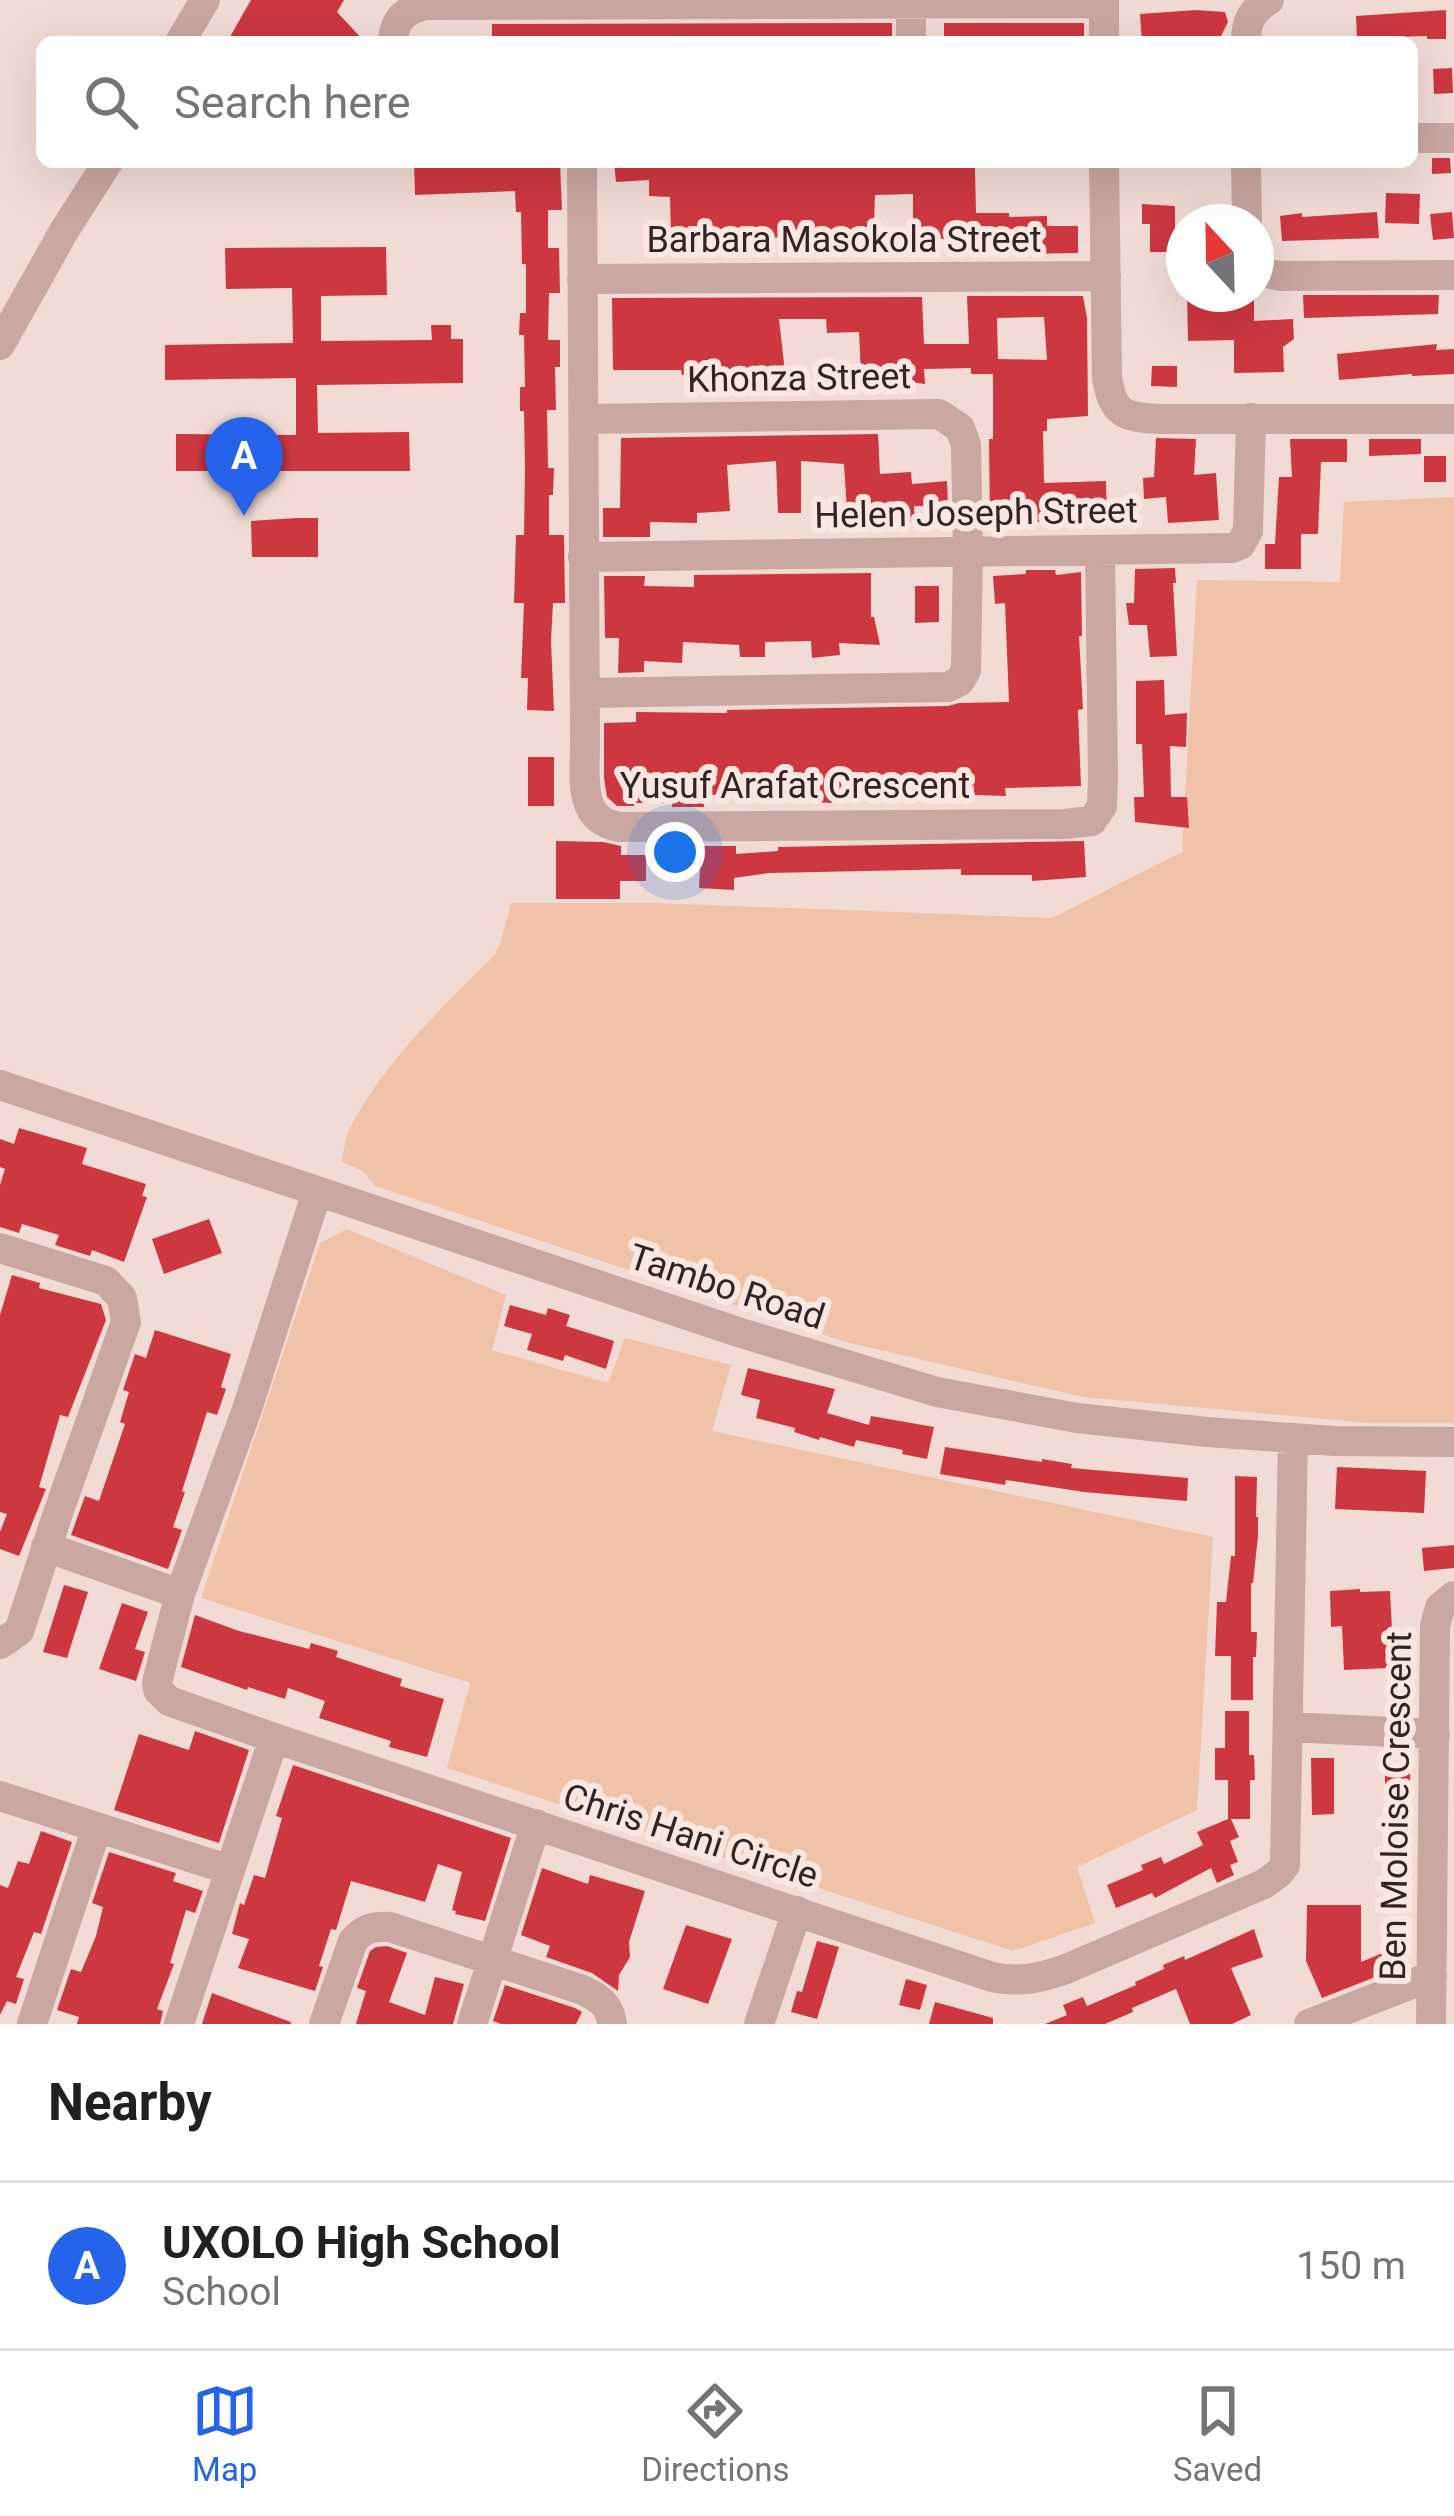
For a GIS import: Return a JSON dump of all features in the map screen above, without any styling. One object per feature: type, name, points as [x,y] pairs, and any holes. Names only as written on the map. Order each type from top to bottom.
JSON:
[{"type":"street","points":[[184,36],[205,0]]},
{"type":"street","points":[[1247,36],[1253,12],[1269,0]]},
{"type":"street","points":[[394,36],[403,14],[426,5],[1104,1],[1104,36]]},
{"type":"street","points":[[911,3],[911,36]]},
{"type":"street","points":[[1418,138],[1454,138]]},
{"type":"street","points":[[0,345],[104,168]]},
{"type":"street","name":"Yusuf Arafat Crescent","points":[[581,168],[587,799],[590,811],[604,824],[1092,820],[1102,806],[1103,778],[1100,550]]},
{"type":"street","points":[[1104,168],[1107,377],[1111,400],[1123,412],[1160,418],[1454,418]]},
{"type":"street","points":[[1246,168],[1246,204]]},
{"type":"street","points":[[1274,275],[1454,275]]},
{"type":"street","name":"Barbara Masokola Street","points":[[582,280],[1106,276]]},
{"type":"street","name":"Khonza Street","points":[[584,419],[939,414],[960,428],[966,445],[968,550],[965,670],[948,687],[586,693]]},
{"type":"street","name":"Helen Joseph Street","points":[[583,557],[1232,548],[1240,545],[1248,531],[1251,418]]},
{"type":"street","name":"Tambo Road","points":[[0,1085],[741,1333],[924,1389],[1077,1418],[1293,1438],[1454,1442]]},
{"type":"street","name":"Chris Hani Circle","points":[[317,1192],[247,1409],[180,1594],[159,1668],[157,1682],[163,1696],[274,1738],[992,1977],[1018,1981],[1046,1976],[1280,1873],[1287,1853],[1293,1438]]},
{"type":"street","points":[[0,1644],[20,1631],[126,1322],[116,1288],[106,1281],[2,1254]]},
{"type":"street","points":[[46,1546],[180,1594]]},
{"type":"street","name":"Ben Moloise Crescent","points":[[1431,2024],[1436,1615],[1454,1596]]},
{"type":"street","points":[[1288,1727],[1435,1734]]},
{"type":"street","points":[[179,2024],[274,1738]]},
{"type":"street","points":[[0,1796],[230,1870]]},
{"type":"street","points":[[472,2024],[536,1824]]},
{"type":"street","points":[[32,2024],[97,1827]]},
{"type":"street","points":[[759,2024],[797,1911]]},
{"type":"street","points":[[324,2024],[353,1941],[368,1928],[390,1927],[583,1990],[608,2008],[612,2024]]},
{"type":"street","points":[[1309,2024],[1432,1976]]},
{"type":"sand","points":[[1454,497],[1454,1423],[1369,1423],[1083,1397],[846,1342],[375,1186],[363,1171],[342,1162],[349,1130],[381,1079],[494,956],[511,903],[654,903],[1052,918],[1182,852],[1197,580],[1340,582],[1344,502]]},
{"type":"sand","points":[[347,1229],[506,1295],[492,1350],[608,1383],[625,1338],[731,1365],[712,1431],[1213,1537],[1197,1810],[1077,1867],[1095,1923],[1013,1951],[447,1768],[470,1683],[201,1598],[320,1243]]},
{"type":"building","points":[[251,0],[344,0],[337,12],[359,36],[230,36]]},
{"type":"building","points":[[1446,10],[1446,39],[1357,36],[1356,16]]},
{"type":"building","points":[[1225,12],[1228,22],[1221,36],[1142,36],[1140,14]]},
{"type":"building","points":[[892,23],[892,36],[492,36],[492,24]]},
{"type":"building","points":[[944,23],[1084,23],[1084,36],[944,36]]},
{"type":"building","points":[[1452,68],[1453,93],[1434,94],[1433,69]]},
{"type":"building","points":[[1432,158],[1450,158],[1451,173],[1432,174]]},
{"type":"building","points":[[414,168],[560,168],[562,210],[548,210],[548,248],[559,248],[560,293],[549,293],[548,340],[560,340],[560,367],[555,367],[556,410],[547,410],[548,468],[554,468],[549,535],[564,535],[565,603],[553,603],[554,711],[527,710],[528,678],[521,678],[524,603],[514,603],[516,535],[524,535],[520,387],[525,387],[524,335],[519,335],[520,313],[526,313],[526,264],[522,264],[521,212],[516,212],[515,191],[415,195]]},
{"type":"building","points":[[615,168],[975,168],[976,213],[1047,216],[1047,226],[1078,226],[1078,253],[1018,254],[1018,244],[954,249],[954,239],[913,238],[913,194],[875,195],[873,250],[842,249],[843,235],[671,236],[670,197],[649,196],[649,180],[616,182]]},
{"type":"building","points":[[1386,193],[1420,194],[1419,224],[1385,223]]},
{"type":"building","points":[[1142,204],[1166,205],[1166,252],[1150,252],[1150,224],[1142,224]]},
{"type":"building","points":[[1377,212],[1379,238],[1282,241],[1280,216]]},
{"type":"building","points":[[1452,212],[1454,238],[1433,240],[1430,214]]},
{"type":"building","points":[[386,247],[387,295],[321,296],[321,341],[432,340],[431,325],[451,325],[451,339],[463,339],[463,383],[317,385],[318,433],[409,432],[410,471],[176,471],[176,434],[296,435],[296,378],[165,380],[165,345],[293,343],[292,288],[226,289],[225,248]]},
{"type":"building","points":[[1303,295],[1439,295],[1438,314],[1304,318]]},
{"type":"building","points":[[967,296],[1083,296],[1088,416],[1047,419],[1044,483],[1106,481],[1107,524],[990,522],[993,374],[971,374],[971,368],[924,369],[925,384],[896,380],[896,374],[861,375],[859,332],[827,333],[826,319],[779,319],[785,372],[747,371],[748,382],[719,383],[718,373],[613,370],[612,298],[922,297],[924,344],[969,344]],"holes":[[[1044,317],[1047,360],[998,359],[997,318]]]},
{"type":"building","points":[[1187,312],[1254,312],[1254,321],[1293,319],[1294,339],[1283,347],[1284,372],[1234,373],[1234,340],[1188,341]]},
{"type":"building","points":[[1437,344],[1436,350],[1454,349],[1454,374],[1339,380],[1337,354]]},
{"type":"building","points":[[1152,366],[1177,366],[1177,387],[1151,386]]},
{"type":"building","points":[[878,434],[880,474],[911,472],[912,484],[947,481],[948,506],[914,506],[915,522],[883,524],[882,508],[847,511],[844,464],[801,461],[801,513],[778,513],[776,461],[727,465],[730,511],[697,513],[697,523],[650,522],[650,537],[603,537],[603,508],[620,508],[621,438]]},
{"type":"building","points":[[1156,438],[1196,439],[1194,475],[1216,473],[1219,520],[1168,523],[1166,497],[1144,499],[1143,478],[1154,477]]},
{"type":"building","points":[[1290,439],[1347,439],[1347,462],[1321,462],[1318,534],[1301,534],[1301,569],[1265,569],[1265,544],[1275,544],[1279,477],[1292,477]]},
{"type":"building","points":[[1369,439],[1421,439],[1421,454],[1369,456]]},
{"type":"building","points":[[1424,456],[1446,456],[1446,482],[1424,482]]},
{"type":"building","points":[[318,518],[318,557],[252,557],[251,521]]},
{"type":"building","points":[[1175,568],[1177,656],[1150,657],[1147,625],[1129,625],[1126,603],[1134,603],[1135,569]]},
{"type":"building","points":[[1026,570],[1055,570],[1056,575],[1081,572],[1081,786],[1005,788],[1006,796],[974,795],[974,786],[940,787],[888,778],[888,793],[831,796],[832,803],[759,794],[704,795],[704,807],[672,807],[672,803],[617,806],[607,797],[604,723],[636,722],[636,712],[1009,702],[1005,603],[995,604],[993,576],[1026,574]]},
{"type":"building","points":[[871,573],[871,617],[880,645],[839,643],[840,655],[812,658],[811,641],[765,642],[765,657],[740,657],[739,645],[683,642],[682,663],[644,661],[644,672],[618,673],[619,638],[605,638],[604,576],[645,576],[644,586],[694,587],[694,575]]},
{"type":"building","points":[[915,586],[939,586],[939,622],[915,623]]},
{"type":"building","points":[[1164,680],[1165,715],[1187,713],[1186,747],[1170,746],[1171,797],[1187,797],[1189,828],[1135,822],[1134,797],[1144,797],[1142,744],[1136,744],[1136,681]]},
{"type":"building","points":[[528,757],[554,757],[554,806],[528,806]]},
{"type":"building","points":[[556,841],[603,842],[621,846],[621,855],[646,855],[646,881],[620,881],[620,899],[556,899]]},
{"type":"building","points":[[1084,841],[1086,877],[1032,881],[1032,875],[961,875],[961,869],[769,873],[734,878],[734,890],[699,888],[701,846],[736,846],[736,854],[778,851],[778,847]]},
{"type":"building","points":[[19,1128],[87,1148],[82,1164],[146,1184],[142,1196],[147,1197],[124,1262],[92,1250],[90,1256],[55,1245],[59,1235],[22,1224],[19,1233],[0,1227],[0,1185],[5,1169],[0,1167],[0,1139],[14,1144]]},
{"type":"building","points":[[209,1219],[222,1253],[164,1274],[152,1239]]},
{"type":"building","points":[[12,1275],[40,1283],[39,1288],[101,1304],[106,1320],[68,1417],[60,1415],[39,1487],[46,1489],[19,1556],[0,1549],[7,1514],[0,1512],[0,1315]]},
{"type":"building","points":[[510,1305],[546,1315],[548,1308],[570,1315],[566,1326],[614,1341],[606,1369],[565,1355],[563,1361],[527,1350],[532,1334],[504,1326]]},
{"type":"building","points":[[155,1330],[231,1354],[217,1415],[207,1412],[182,1491],[173,1527],[182,1530],[168,1569],[71,1535],[85,1496],[99,1501],[125,1424],[120,1422],[129,1392],[123,1390],[135,1354],[146,1358]]},
{"type":"building","points":[[748,1368],[835,1389],[827,1413],[869,1425],[871,1416],[934,1427],[927,1459],[856,1440],[854,1447],[819,1440],[756,1418],[760,1400],[741,1395]]},
{"type":"building","points":[[945,1447],[1072,1464],[1071,1468],[1188,1478],[1187,1501],[1006,1480],[1005,1485],[940,1474]]},
{"type":"building","points":[[1337,1467],[1426,1471],[1424,1513],[1335,1509]]},
{"type":"building","points":[[1235,1476],[1257,1477],[1258,1536],[1251,1583],[1251,1632],[1257,1632],[1253,1700],[1231,1700],[1231,1656],[1215,1656],[1217,1602],[1226,1602],[1231,1556],[1235,1556]]},
{"type":"building","points":[[1454,1545],[1454,1568],[1424,1571],[1422,1548]]},
{"type":"building","points":[[64,1585],[88,1592],[67,1658],[43,1652]]},
{"type":"building","points":[[1330,1591],[1390,1591],[1388,1668],[1344,1670],[1342,1626],[1331,1627]]},
{"type":"building","points":[[122,1603],[148,1612],[135,1649],[145,1652],[136,1681],[99,1669]]},
{"type":"building","points":[[195,1615],[309,1649],[311,1643],[338,1651],[336,1657],[402,1679],[400,1686],[444,1699],[427,1757],[319,1718],[325,1701],[288,1688],[285,1699],[181,1667]]},
{"type":"building","points":[[1225,1711],[1249,1711],[1249,1755],[1254,1755],[1250,1819],[1231,1819],[1239,1837],[1230,1841],[1238,1862],[1230,1865],[1234,1875],[1217,1883],[1211,1868],[1155,1898],[1152,1893],[1116,1908],[1107,1885],[1143,1870],[1141,1865],[1161,1857],[1164,1864],[1203,1845],[1197,1832],[1228,1819],[1228,1780],[1215,1780],[1215,1748],[1225,1748]]},
{"type":"building","points":[[195,1731],[249,1750],[219,1843],[114,1810],[139,1734],[189,1750]]},
{"type":"building","points":[[1311,1758],[1334,1758],[1334,1814],[1312,1815]]},
{"type":"building","points":[[293,1765],[511,1838],[485,1921],[455,1914],[452,1910],[462,1872],[438,1864],[425,1902],[351,1881],[336,1930],[331,1929],[315,1991],[238,1968],[249,1939],[232,1934],[240,1903],[244,1905],[254,1875],[265,1878],[282,1818],[276,1816]]},
{"type":"building","points":[[1385,1768],[1410,1768],[1410,1789],[1385,1789]]},
{"type":"building","points":[[41,1831],[72,1842],[41,1934],[34,1932],[16,1977],[24,1979],[16,2004],[7,2001],[0,2015],[0,1885],[8,1888],[18,1861],[29,1864]]},
{"type":"building","points":[[109,1852],[176,1873],[173,1881],[203,1891],[195,1913],[186,1910],[170,1963],[174,1964],[157,2009],[163,2011],[160,2024],[77,2024],[79,2017],[57,2010],[71,1969],[81,1972],[96,1936],[103,1907],[92,1903]]},
{"type":"building","points":[[542,1868],[588,1884],[590,1875],[645,1891],[618,1991],[592,1973],[546,1957],[550,1946],[521,1935]]},
{"type":"building","points":[[1307,1905],[1361,1905],[1361,1962],[1390,1950],[1398,1968],[1322,1998],[1306,1961]]},
{"type":"building","points":[[686,1925],[732,1939],[708,2004],[663,1989]]},
{"type":"building","points":[[1254,1929],[1263,1957],[1231,1968],[1251,2015],[1232,2024],[1190,2024],[1176,1989],[1105,2024],[1045,2024],[1067,2015],[1063,2005],[1083,1997],[1087,2006],[1136,1985],[1164,1969],[1163,1965]]},
{"type":"building","points":[[817,1941],[839,1947],[817,2019],[791,2012]]},
{"type":"building","points":[[387,1946],[407,1953],[389,2002],[425,2015],[435,1977],[464,1984],[453,2024],[356,2024],[366,1991],[357,1988],[370,1951]]},
{"type":"building","points":[[906,1979],[927,1985],[920,2010],[899,2005]]},
{"type":"building","points":[[505,1985],[582,2012],[576,2024],[501,2024],[493,2021]]},
{"type":"building","points":[[212,1993],[291,2022],[291,2024],[202,2024]]},
{"type":"building","points":[[935,2002],[993,2018],[993,2024],[929,2024]]},
{"type":"place","name":"UXOLO High School","points":[[244,516]]}]
